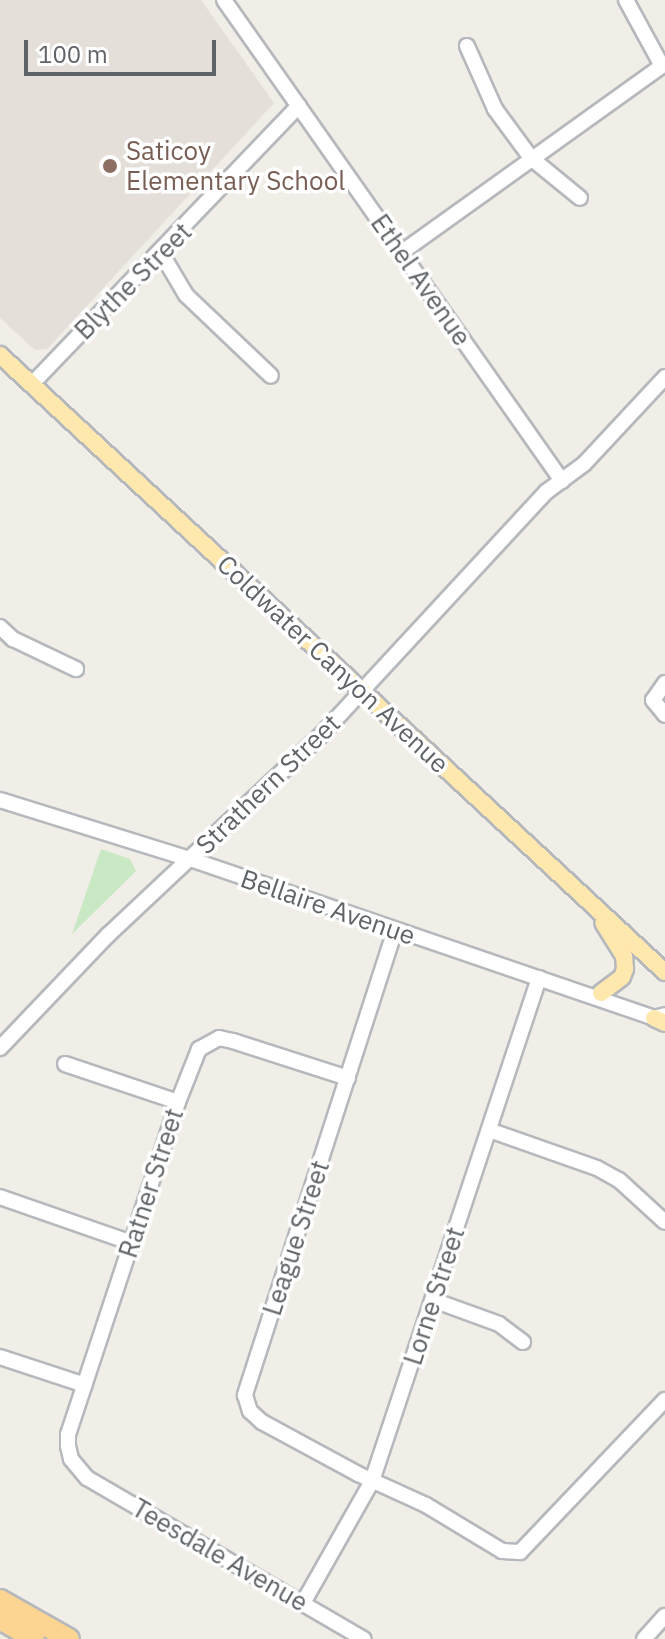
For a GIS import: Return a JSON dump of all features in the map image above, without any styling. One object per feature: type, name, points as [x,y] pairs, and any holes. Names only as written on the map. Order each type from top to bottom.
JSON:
[{"type":"highway","points":[[0,1600],[69,1639]]},
{"type":"highway","points":[[0,1619],[34,1639]]},
{"type":"highway","points":[[0,1631],[14,1639]]},
{"type":"main road","name":"Coldwater Canyon Avenue","points":[[0,355],[665,972]]},
{"type":"main road","points":[[592,905],[624,956],[622,977],[601,993]]},
{"type":"street","name":"Ethel Avenue","points":[[224,0],[562,481]]},
{"type":"street","points":[[402,252],[663,65],[626,0]]},
{"type":"street","points":[[467,46],[495,109],[531,158],[580,198]]},
{"type":"street","name":"Blythe Street","points":[[31,385],[299,106]]},
{"type":"street","points":[[160,251],[186,295],[271,376]]},
{"type":"street","name":"Strathern Street","points":[[0,1048],[108,935],[363,692],[546,492],[584,464],[665,377]]},
{"type":"street","points":[[0,627],[13,639],[76,669]]},
{"type":"street","points":[[665,683],[653,700],[665,715]]},
{"type":"street","name":"Bellaire Avenue","points":[[0,800],[190,859],[661,1019]]},
{"type":"street","name":"League Street","points":[[372,1481],[262,1422],[250,1411],[245,1395],[395,930]]},
{"type":"street","points":[[539,978],[556,977],[651,1008],[665,1004]]},
{"type":"street","name":"Lorne Street","points":[[303,1603],[372,1481],[539,978]]},
{"type":"street","name":"Ratner Street","points":[[77,1469],[68,1446],[68,1434],[178,1102],[199,1049],[219,1038],[348,1078]]},
{"type":"street","points":[[65,1064],[178,1102]]},
{"type":"street","points":[[489,1130],[597,1168],[619,1180],[665,1222]]},
{"type":"street","points":[[0,1197],[132,1243]]},
{"type":"street","points":[[433,1300],[499,1324],[523,1342]]},
{"type":"street","points":[[0,1357],[85,1385]]},
{"type":"street","points":[[372,1481],[426,1505],[502,1551],[520,1552],[665,1400]]},
{"type":"street","name":"Teesdale Avenue","points":[[77,1469],[101,1487],[364,1639]]},
{"type":"street","points":[[644,1639],[665,1616]]},
{"type":"shaded area","name":"Saticoy Elementary School","points":[[0,0],[201,0],[274,103],[47,349],[35,350],[0,318]]},
{"type":"green space","points":[[101,849],[130,859],[136,871],[72,934]]},
{"type":"place","name":"Saticoy Elementary School","points":[[110,166]]}]
